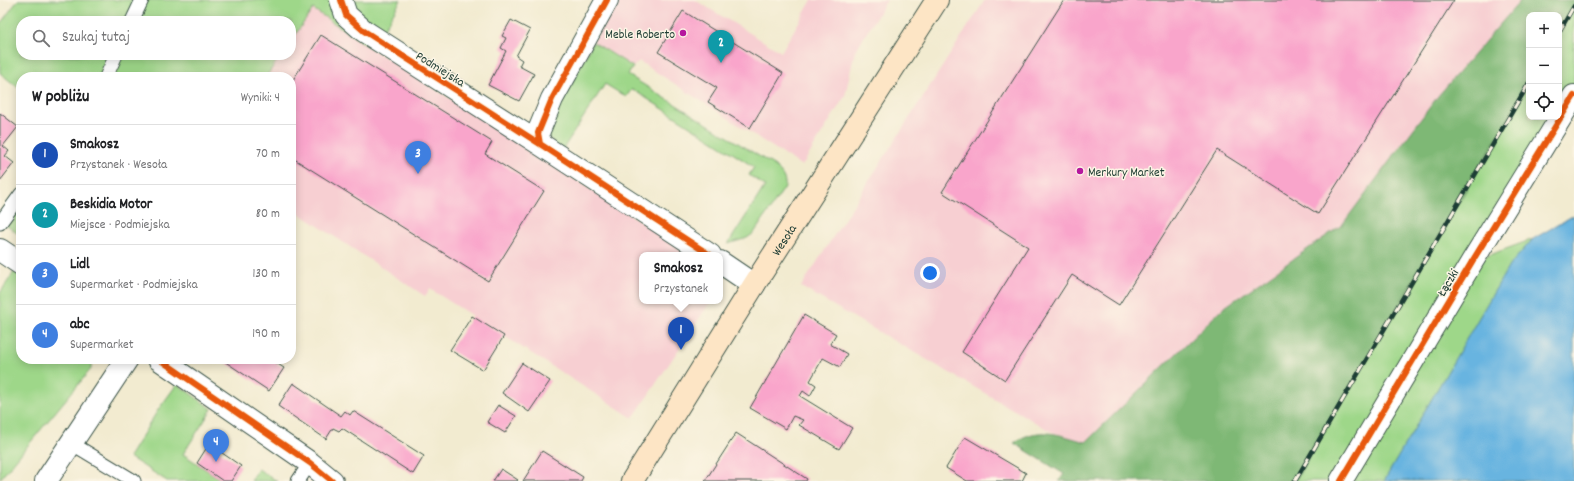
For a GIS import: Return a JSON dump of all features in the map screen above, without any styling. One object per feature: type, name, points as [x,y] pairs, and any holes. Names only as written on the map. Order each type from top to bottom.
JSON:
[{"type":"main road","name":"Wesoła","points":[[632,481],[754,285],[937,0]]},
{"type":"street","name":"Podmiejska","points":[[341,0],[344,12],[364,32],[705,252]]},
{"type":"street","points":[[540,144],[538,133],[552,99],[608,0]]},
{"type":"street","name":"Łączki","points":[[1341,481],[1473,260],[1574,96]]},
{"type":"street","points":[[0,250],[16,261]]},
{"type":"street","points":[[723,264],[754,285]]},
{"type":"street","points":[[46,481],[124,364]]},
{"type":"street","points":[[166,364],[310,463],[332,481]]},
{"type":"lane","points":[[134,16],[142,0]]},
{"type":"lane","points":[[108,72],[114,60]]},
{"type":"lane","points":[[0,223],[16,201]]},
{"type":"lane","points":[[71,443],[134,481]]},
{"type":"lane","points":[[298,481],[310,463]]},
{"type":"shaded area","points":[[617,0],[695,0],[781,52],[812,0],[887,0],[855,51],[845,96],[802,166],[639,61],[633,67],[593,42]]},
{"type":"shaded area","points":[[985,0],[1521,0],[1438,96],[1342,225],[1222,309],[1086,442],[1052,432],[801,287]]},
{"type":"shaded area","points":[[312,9],[688,252],[639,252],[639,304],[709,304],[633,418],[430,289],[425,296],[296,211],[296,72],[269,72],[278,60],[296,60],[296,33]]},
{"type":"green space","points":[[18,0],[401,0],[372,49],[313,9],[296,34],[296,16],[16,16],[16,60],[278,60],[269,72],[16,72],[16,86],[0,73],[0,24]]},
{"type":"green space","points":[[1521,0],[1574,0],[1574,7],[1562,27],[1562,12],[1526,12],[1526,88],[1295,481],[1059,481],[1064,474],[1014,443],[1032,434],[1040,433],[1058,434],[1086,442],[1222,309],[1342,225],[1438,96]]},
{"type":"green space","points":[[1574,6],[1574,83],[1562,102],[1562,48],[1562,27]]},
{"type":"green space","points":[[593,42],[633,67],[628,75],[775,166],[781,173],[784,178],[785,187],[754,233],[747,238],[728,244],[765,186],[749,175],[754,167],[632,89],[626,97],[605,84],[561,152],[546,134]]},
{"type":"green space","points":[[1526,88],[1526,120],[1551,120],[1462,265],[1533,239],[1509,266],[1384,481],[1295,481]]},
{"type":"green space","points":[[16,210],[16,232],[6,225]]},
{"type":"green space","points":[[16,269],[16,364],[91,364],[91,369],[0,479],[0,293]]},
{"type":"green space","points":[[177,384],[212,409],[183,454],[223,481],[167,481],[129,457],[158,410]]},
{"type":"green space","points":[[258,469],[277,481],[251,481]]},
{"type":"water","points":[[1574,215],[1574,481],[1384,481],[1509,266],[1533,239]]},
{"type":"building","name":"Merkury Market","points":[[1064,0],[1454,0],[1318,214],[1217,150],[1119,305],[1072,275],[1005,380],[962,352],[1028,247],[942,192]]},
{"type":"building","points":[[683,11],[783,73],[750,128],[708,102],[717,88],[658,52]]},
{"type":"building","points":[[511,20],[530,30],[516,56],[522,60],[519,66],[534,74],[519,101],[488,85],[506,51],[501,48],[506,38],[502,36]]},
{"type":"building","points":[[321,35],[492,142],[485,154],[544,191],[488,281],[296,160],[296,75]]},
{"type":"building","points":[[0,113],[16,125],[16,130],[3,146],[9,151],[5,156],[14,163],[0,181]]},
{"type":"building","points":[[804,315],[836,334],[830,344],[847,354],[840,367],[823,358],[810,381],[816,385],[810,396],[803,391],[800,396],[852,428],[839,449],[799,425],[803,420],[793,416],[786,429],[750,408]]},
{"type":"building","points":[[472,316],[504,336],[483,370],[450,350]]},
{"type":"building","points":[[522,363],[550,381],[529,412],[502,393]]},
{"type":"building","points":[[228,364],[278,364],[284,368],[269,391]]},
{"type":"building","points":[[293,383],[341,416],[345,411],[350,415],[353,411],[424,456],[413,474],[342,428],[339,431],[333,428],[326,439],[278,406]]},
{"type":"building","points":[[498,405],[516,416],[505,433],[487,422]]},
{"type":"building","points":[[736,433],[807,479],[806,481],[705,481]]},
{"type":"building","points":[[965,437],[1026,473],[1022,481],[967,481],[946,468]]},
{"type":"building","points":[[209,444],[241,466],[231,481],[223,481],[197,463]]},
{"type":"building","points":[[542,451],[583,477],[581,481],[523,481]]},
{"type":"building","points":[[501,469],[518,480],[493,481]]},
{"type":"railway","points":[[1562,27],[1574,6]]},
{"type":"railway","points":[[1295,481],[1528,84]]},
{"type":"cycle path","points":[[341,0],[346,15],[364,31],[540,144]]},
{"type":"cycle path","points":[[607,0],[552,99],[538,133],[540,144],[705,252]]},
{"type":"cycle path","points":[[1341,481],[1473,260],[1574,96]]},
{"type":"cycle path","points":[[166,364],[310,463],[332,481]]},
{"type":"place","name":"Meble Roberto","points":[[683,33]]},
{"type":"place","name":"Beskidia Motor","points":[[721,63]]},
{"type":"place","name":"Merkury Market","points":[[1080,171]]},
{"type":"place","name":"Lidl","points":[[418,174]]},
{"type":"place","name":"Smakosz","points":[[681,350]]},
{"type":"place","name":"abc","points":[[216,462]]}]
